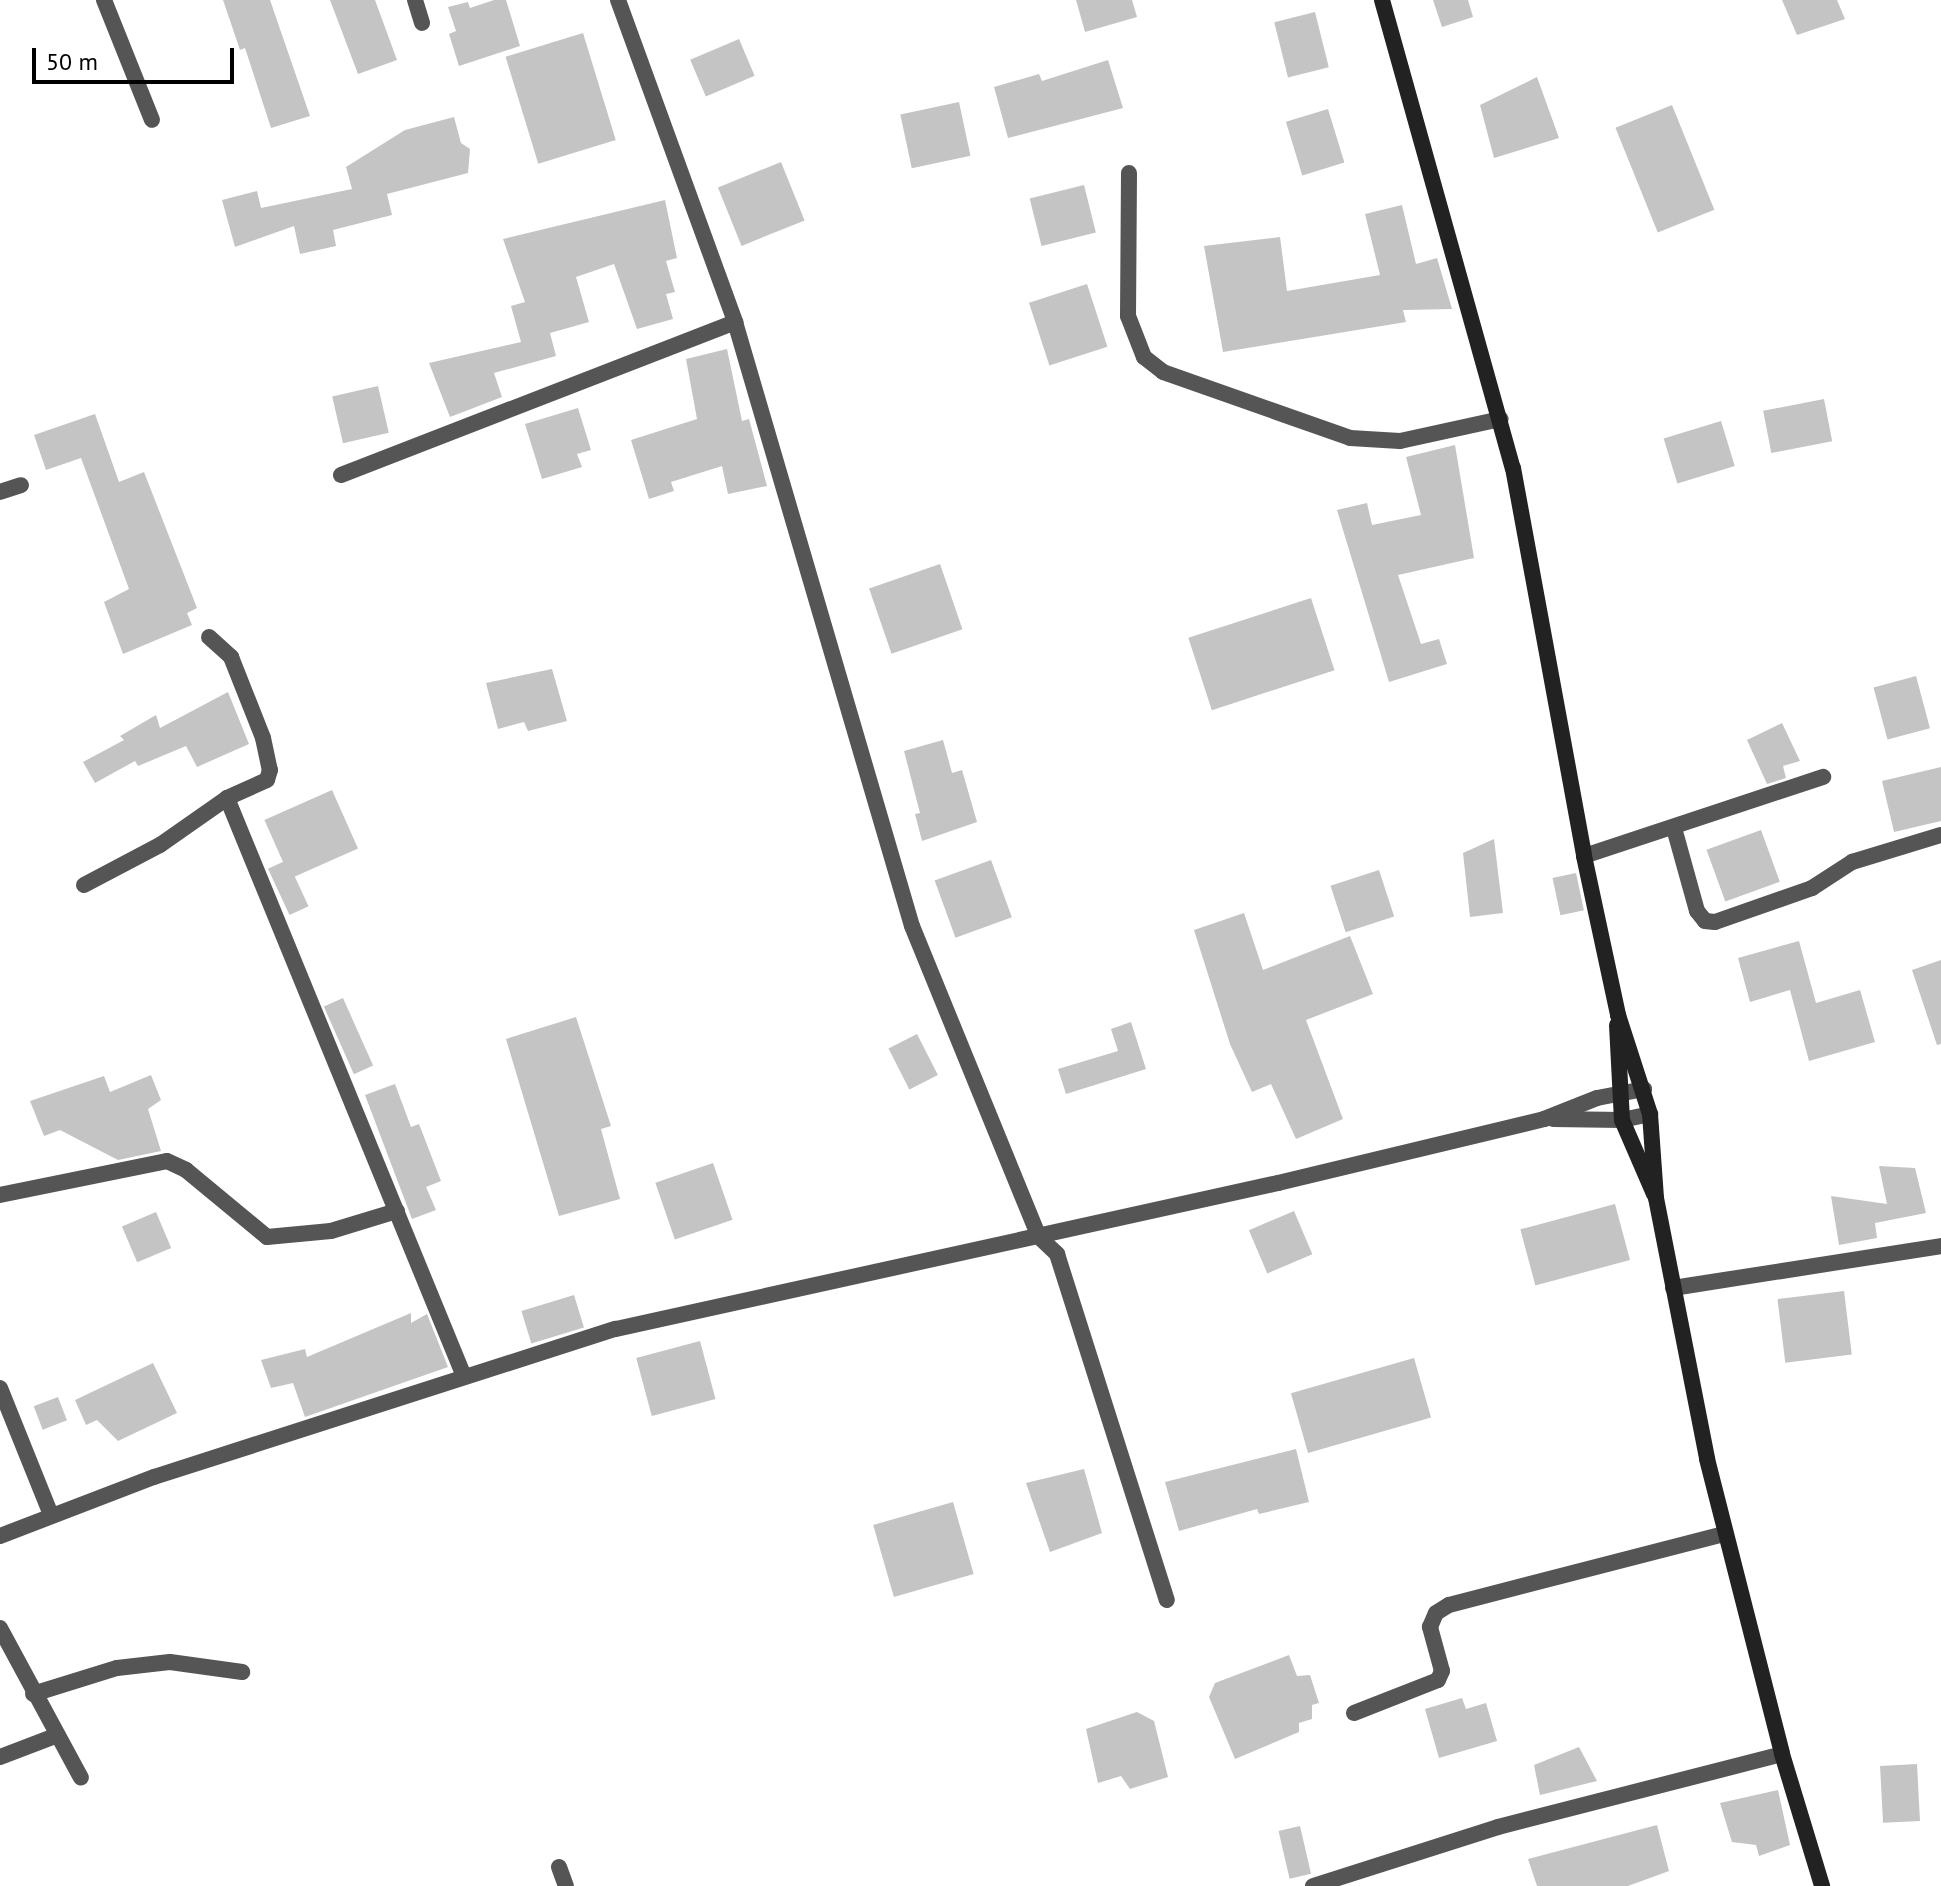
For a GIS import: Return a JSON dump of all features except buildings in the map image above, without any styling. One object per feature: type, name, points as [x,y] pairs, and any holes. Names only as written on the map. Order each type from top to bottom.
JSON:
[{"type":"street","points":[[104,0],[152,120]]},
{"type":"street","points":[[415,0],[422,23]]},
{"type":"street","points":[[618,0],[735,322],[908,915],[1039,1237],[1057,1254],[1167,1600]]},
{"type":"street","points":[[1382,0],[1501,419],[1584,856],[1618,1015],[1650,1114],[1656,1198],[1724,1534],[1782,1754],[1822,1886]]},
{"type":"street","points":[[1129,173],[1128,316],[1144,357],[1163,372],[1350,438],[1400,441],[1501,419]]},
{"type":"street","points":[[341,475],[735,322]]},
{"type":"street","points":[[0,492],[21,485]]},
{"type":"street","points":[[84,885],[160,845],[227,798],[267,780],[270,770],[263,738],[231,657],[209,637]]},
{"type":"street","points":[[1584,856],[1823,777]]},
{"type":"street","points":[[227,798],[463,1374]]},
{"type":"street","points":[[1674,828],[1697,911],[1705,921],[1715,922],[1812,888],[1852,862],[1941,835]]},
{"type":"street","points":[[1618,1015],[1618,1092],[1622,1120],[1656,1198]]},
{"type":"street","points":[[0,1536],[51,1515],[463,1374],[616,1329],[1039,1237],[1544,1119],[1618,1092],[1644,1089]]},
{"type":"street","points":[[1544,1119],[1622,1120],[1650,1114]]},
{"type":"street","points":[[0,1195],[167,1161],[186,1170],[267,1237],[331,1231],[397,1211]]},
{"type":"street","points":[[1673,1288],[1941,1246]]},
{"type":"street","points":[[0,1388],[51,1515]]},
{"type":"street","points":[[1354,1713],[1438,1680],[1442,1671],[1430,1627],[1436,1613],[1449,1605],[1724,1534]]},
{"type":"street","points":[[0,1628],[55,1736],[81,1778]]},
{"type":"street","points":[[33,1694],[117,1668],[170,1662],[242,1672]]},
{"type":"street","points":[[0,1757],[55,1736]]},
{"type":"street","points":[[1313,1886],[1498,1827],[1782,1754]]},
{"type":"street","points":[[559,1867],[566,1886]]}]
